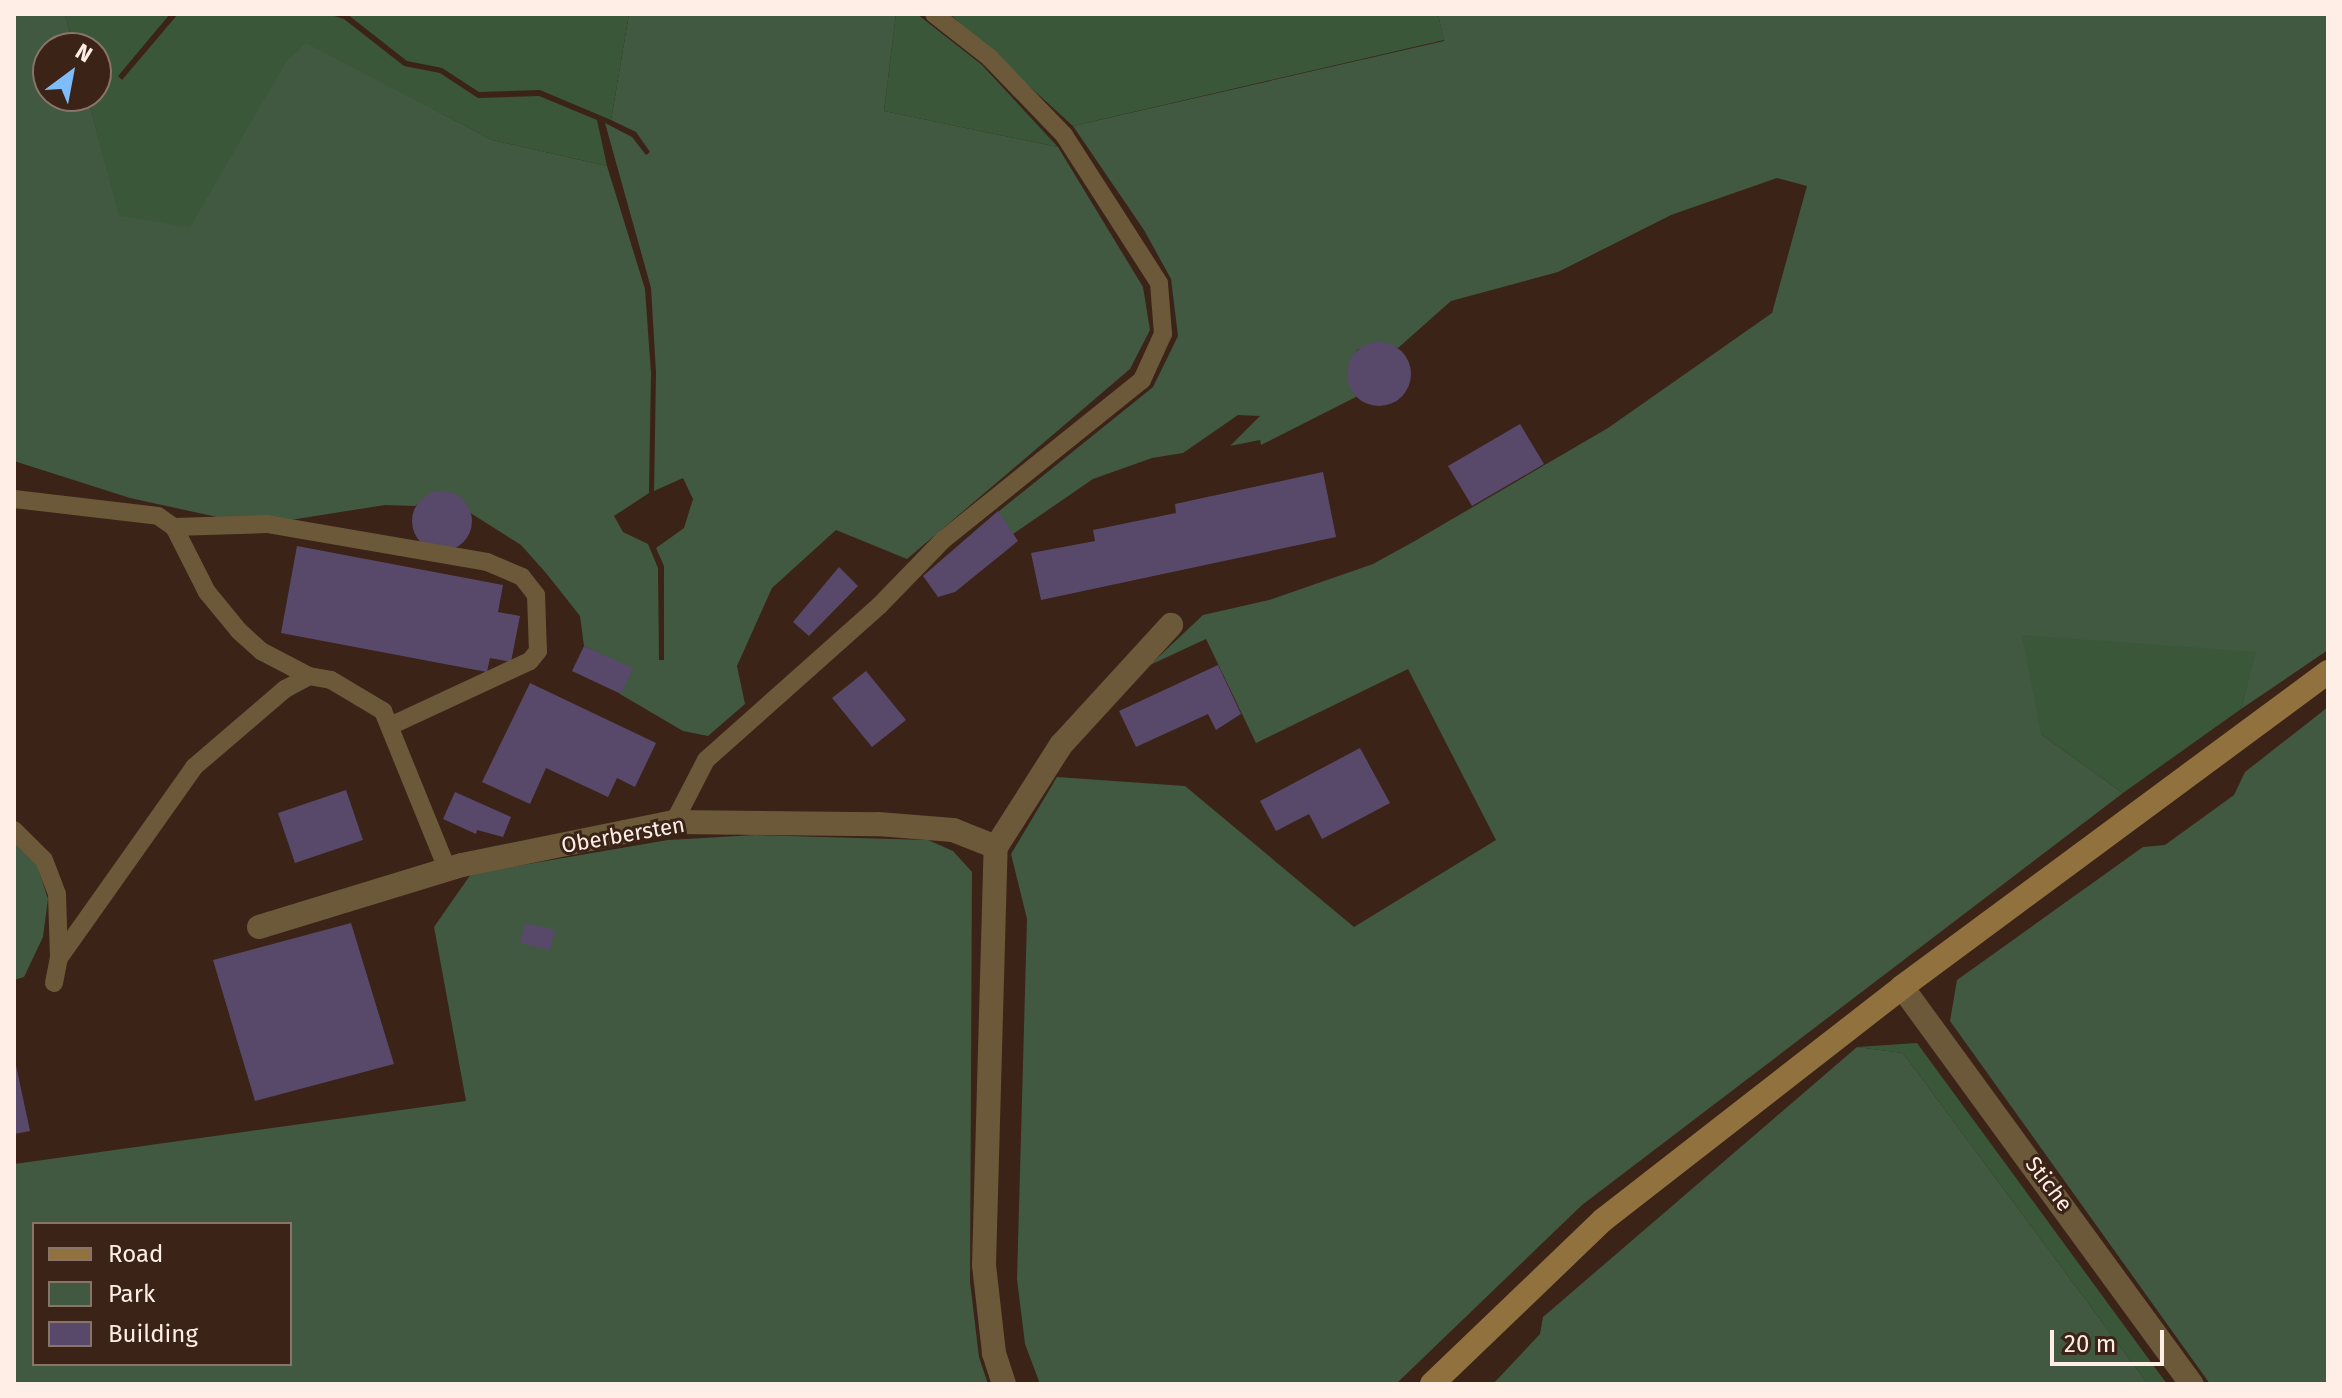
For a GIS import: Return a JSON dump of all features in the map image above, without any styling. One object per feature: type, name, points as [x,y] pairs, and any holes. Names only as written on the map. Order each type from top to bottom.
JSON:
[{"type":"street","points":[[1004,1384],[994,1353],[984,1265],[996,847],[1061,745],[1171,625]]},
{"type":"street","points":[[1432,1384],[1603,1220],[1902,987],[2328,672]]},
{"type":"street","name":"Oberbersten","points":[[259,927],[447,869],[674,822],[908,826],[953,830],[996,847]]},
{"type":"street","name":"Stiche","points":[[1902,987],[2192,1384]]},
{"type":"lane","points":[[674,822],[706,760],[879,606],[943,540],[1142,380],[1163,334],[1159,283],[1064,135],[990,58],[934,14]]},
{"type":"lane","points":[[14,499],[158,516],[174,527],[207,592],[239,631],[261,651],[309,676],[331,680],[366,697],[390,726],[447,869]]},
{"type":"lane","points":[[174,527],[267,524],[487,562],[522,577],[536,595],[538,651],[530,661],[390,726]]},
{"type":"lane","points":[[59,958],[194,767],[285,689],[309,676]]},
{"type":"lane","points":[[14,830],[44,860],[57,894],[59,958],[54,983]]},
{"type":"green space","points":[[14,14],[65,14],[70,32],[32,32],[32,112],[91,112],[120,216],[306,42],[492,140],[607,166],[645,289],[651,373],[649,493],[614,516],[623,532],[648,544],[658,568],[659,660],[664,660],[664,566],[656,548],[684,528],[693,499],[683,478],[654,491],[656,372],[651,288],[605,123],[632,137],[646,155],[650,152],[636,132],[611,120],[629,14],[896,14],[884,111],[1058,147],[1143,287],[1150,330],[1130,369],[907,559],[836,530],[772,588],[737,666],[745,704],[708,736],[683,731],[620,694],[632,669],[584,646],[580,616],[546,573],[521,545],[472,514],[452,493],[428,495],[415,506],[385,505],[290,520],[217,517],[130,498],[14,461]]},
{"type":"green space","points":[[65,14],[170,14],[118,76],[122,80],[178,14],[328,14],[344,19],[404,66],[440,73],[478,98],[539,96],[597,120],[607,166],[492,140],[306,43],[286,62],[190,227],[119,216],[91,112],[112,112],[112,32],[70,32]]},
{"type":"green space","points":[[347,14],[629,14],[611,120],[540,90],[479,92],[442,68],[407,61]]},
{"type":"green space","points":[[896,14],[917,14],[982,65],[1058,147],[884,111]]},
{"type":"green space","points":[[950,14],[1438,14],[1444,40],[1073,126]]},
{"type":"green space","points":[[1438,14],[2328,14],[2328,650],[2241,709],[2255,652],[2041,734],[2123,793],[1582,1205],[1396,1384],[1040,1384],[1025,1344],[1017,1279],[1027,919],[1011,854],[1057,777],[1185,786],[1354,927],[1496,840],[1408,669],[1256,743],[1206,639],[1150,665],[1203,615],[1269,600],[1373,564],[1413,542],[1608,428],[1772,313],[1807,186],[1777,178],[1671,215],[1558,272],[1451,301],[1398,348],[1378,342],[1357,350],[1347,373],[1356,397],[1261,445],[1260,440],[1230,446],[1260,416],[1238,415],[1183,453],[1152,458],[1093,479],[1013,534],[998,512],[1153,387],[1178,336],[1171,279],[1144,230],[1073,126],[1444,41]]},
{"type":"green space","points":[[2022,635],[2256,652],[2241,709],[2123,793],[2041,734]]},
{"type":"green space","points":[[2328,707],[2328,1384],[2210,1384],[1950,1021],[1957,980],[2143,847],[2165,845],[2234,795],[2245,772]]},
{"type":"green space","points":[[755,835],[928,840],[953,851],[972,872],[970,1282],[979,1357],[988,1384],[14,1384],[14,1164],[466,1101],[434,927],[471,874],[668,840]]},
{"type":"green space","points":[[14,839],[37,865],[48,899],[43,937],[24,977],[14,980]]},
{"type":"green space","points":[[1917,1043],[2167,1384],[2148,1384],[1903,1053],[1857,1047]]},
{"type":"green space","points":[[1857,1047],[1903,1053],[2148,1384],[1493,1384],[1540,1334],[1543,1317]]},
{"type":"building","points":[[1379,342],[1397,348],[1405,356],[1411,374],[1405,392],[1397,400],[1379,406],[1361,400],[1353,392],[1347,374],[1353,356],[1361,348]]},
{"type":"building","points":[[1520,424],[1544,464],[1472,506],[1448,466]]},
{"type":"building","points":[[1323,472],[1336,537],[1041,600],[1031,553],[1095,541],[1093,530],[1176,513],[1175,504]]},
{"type":"building","points":[[442,491],[454,493],[463,500],[470,509],[470,533],[463,542],[454,549],[442,551],[430,549],[421,542],[414,533],[412,521],[414,509],[421,500],[430,493]]},
{"type":"building","points":[[998,511],[1018,541],[955,592],[938,597],[923,576]]},
{"type":"building","points":[[297,546],[503,585],[498,612],[520,616],[511,662],[490,658],[487,672],[281,633]]},
{"type":"building","points":[[839,567],[858,586],[809,636],[793,622]]},
{"type":"building","points":[[584,646],[633,668],[621,694],[572,671]]},
{"type":"building","points":[[1218,665],[1241,714],[1216,730],[1208,714],[1136,747],[1119,711]]},
{"type":"building","points":[[866,671],[906,720],[872,747],[832,698]]},
{"type":"building","points":[[530,683],[656,743],[635,787],[617,778],[608,797],[546,768],[530,804],[482,782]]},
{"type":"building","points":[[1360,748],[1390,803],[1322,839],[1309,814],[1276,831],[1260,801]]},
{"type":"building","points":[[346,790],[363,840],[295,863],[278,813]]},
{"type":"building","points":[[455,792],[511,817],[503,837],[477,830],[476,834],[443,819]]},
{"type":"building","points":[[351,923],[394,1064],[255,1101],[213,960]]},
{"type":"building","points":[[525,923],[555,930],[550,950],[520,943]]},
{"type":"building","points":[[14,1056],[30,1131],[14,1134]]}]
